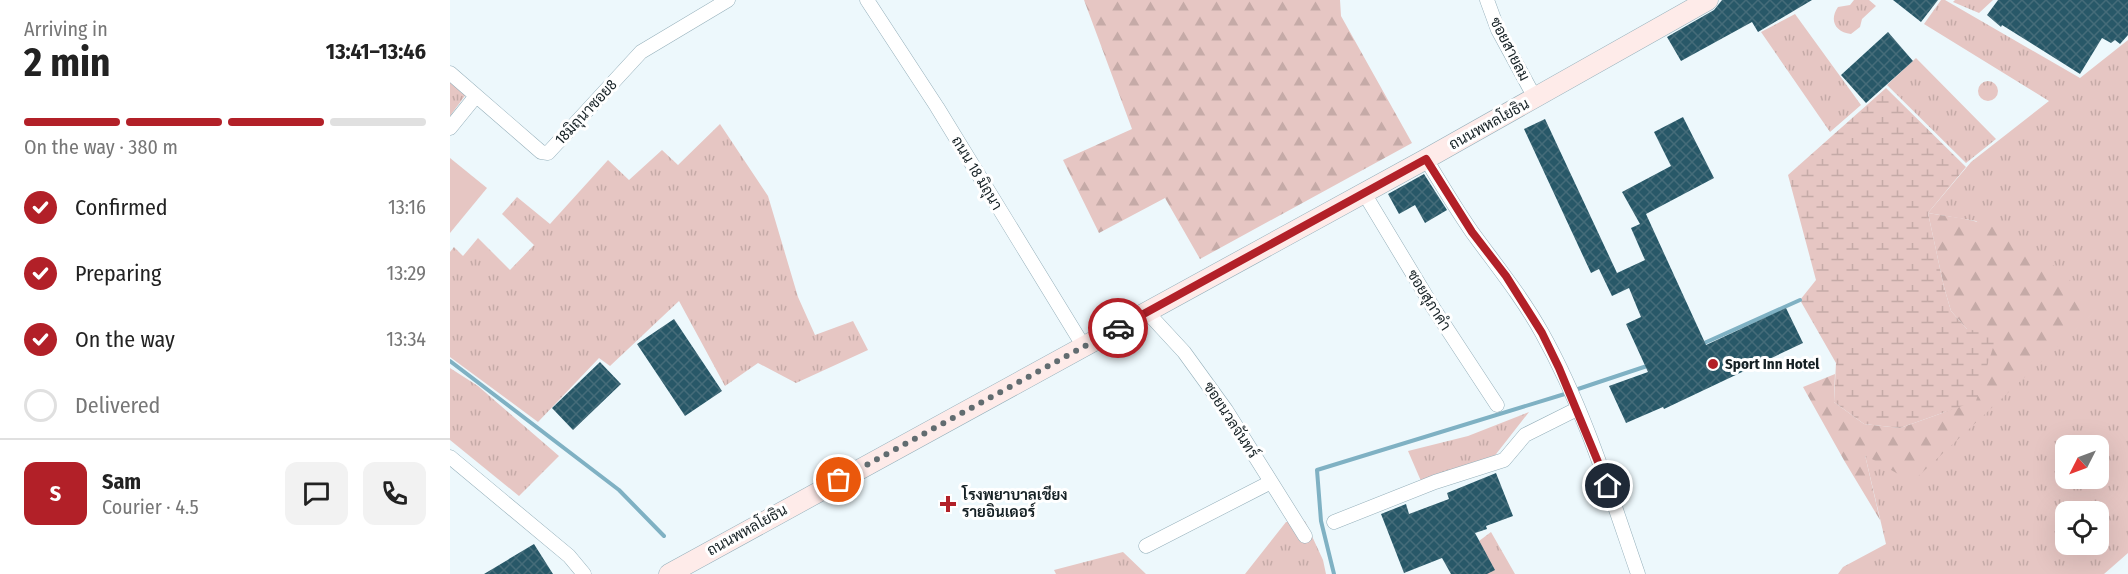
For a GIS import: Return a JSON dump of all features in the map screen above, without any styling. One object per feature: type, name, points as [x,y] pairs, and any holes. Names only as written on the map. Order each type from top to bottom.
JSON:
[{"type":"main road","name":"ถนนพหลโยธิน","points":[[675,571],[1426,159],[1708,0]]},
{"type":"street","name":"18มิถุนาซอย8","points":[[450,74],[541,152],[548,153],[641,52],[728,0]]},
{"type":"street","name":"ถนน 18 มิถุนา","points":[[867,0],[937,107],[1084,348]]},
{"type":"street","name":"ซอยสายลม","points":[[1487,0],[1498,30],[1535,98]]},
{"type":"street","points":[[450,128],[476,96]]},
{"type":"street","points":[[1426,159],[1472,232],[1506,276],[1542,333],[1600,464],[1638,574]]},
{"type":"street","name":"ซอยสุภาคำ","points":[[1364,193],[1434,309],[1497,405]]},
{"type":"street","name":"ซอยนวลจันทร์","points":[[1147,312],[1191,362],[1226,410],[1305,536]]},
{"type":"street","points":[[1334,522],[1435,482],[1504,460],[1526,435],[1572,397]]},
{"type":"street","points":[[450,457],[569,556],[584,574]]},
{"type":"street","points":[[1146,546],[1271,482]]},
{"type":"green space","points":[[1084,0],[1340,0],[1341,16],[1412,143],[1200,259],[1165,198],[1099,233],[1063,160],[1132,129]]},
{"type":"green space","points":[[1854,0],[1869,0],[1876,6],[1862,19],[1860,27],[1851,34],[1845,33],[1835,25],[1835,12],[1838,7],[1850,5]]},
{"type":"green space","points":[[1941,0],[1945,0],[2080,78],[2128,40],[2128,553],[2104,574],[1838,574],[1843,567],[1886,544],[1865,455],[2042,360],[2097,309],[1976,221],[1928,213],[1971,162],[2049,101],[1924,24]]},
{"type":"green space","points":[[1955,0],[1993,0],[1979,13],[1953,2]]},
{"type":"green space","points":[[1795,14],[1861,105],[1830,132],[1761,32]]},
{"type":"green space","points":[[1916,58],[1996,139],[1966,163],[1887,85]]},
{"type":"green space","points":[[450,78],[467,93],[450,116]]},
{"type":"green space","points":[[1988,81],[1995,84],[1998,91],[1995,98],[1988,101],[1981,98],[1978,91],[1981,84]]},
{"type":"green space","points":[[1886,88],[1966,167],[1928,213],[1951,311],[1967,329],[1997,335],[1976,401],[1900,428],[1864,424],[1834,402],[1836,363],[1800,300],[1816,280],[1788,175]]},
{"type":"green space","points":[[720,124],[768,196],[798,297],[815,335],[853,321],[868,350],[796,383],[758,363],[725,386],[679,301],[610,366],[599,358],[538,422],[450,357],[450,252],[454,247],[463,256],[478,238],[510,270],[534,245],[502,214],[517,197],[550,224],[608,160],[629,180],[662,150],[678,165]]},
{"type":"green space","points":[[450,158],[487,188],[450,233]]},
{"type":"green space","points":[[1928,213],[1963,218],[2010,235],[2057,268],[2098,309],[1912,482],[1865,455],[1880,520],[1803,387],[1835,374],[1834,402],[1864,424],[1900,428],[1976,401],[1967,329],[1951,311]]},
{"type":"green space","points":[[450,368],[478,386],[559,456],[519,496],[450,440]]},
{"type":"green space","points":[[1529,412],[1493,458],[1421,481],[1408,451],[1468,436]]},
{"type":"green space","points":[[1305,521],[1323,560],[1326,574],[1245,574],[1286,522]]},
{"type":"green space","points":[[1491,532],[1515,574],[1487,574],[1479,541]]},
{"type":"green space","points":[[1123,552],[1146,574],[1056,574],[1054,570]]},
{"type":"building","points":[[1722,0],[1812,0],[1758,32],[1752,22],[1681,61],[1667,37],[1714,10]]},
{"type":"building","points":[[1893,0],[1938,0],[1921,22]]},
{"type":"building","points":[[1998,0],[2128,0],[2128,35],[2120,44],[2115,40],[2111,43],[2102,38],[2080,74],[2002,25],[2001,27],[1987,15]]},
{"type":"building","points":[[1888,32],[1913,61],[1866,103],[1841,75]]},
{"type":"building","points":[[1683,117],[1714,178],[1646,214],[1706,345],[1786,308],[1803,343],[1664,409],[1663,407],[1626,423],[1609,386],[1648,372],[1626,324],[1641,317],[1629,288],[1612,296],[1599,269],[1591,273],[1524,129],[1545,119],[1617,273],[1645,260],[1631,228],[1640,224],[1622,192],[1671,166],[1654,132]]},
{"type":"building","points":[[1424,174],[1447,210],[1425,223],[1415,205],[1399,214],[1388,194]]},
{"type":"building","points":[[674,319],[722,391],[685,416],[637,344]]},
{"type":"building","points":[[600,362],[621,384],[573,430],[552,408]]},
{"type":"building","points":[[1496,473],[1513,516],[1486,526],[1487,529],[1475,533],[1495,570],[1487,574],[1451,574],[1442,558],[1404,573],[1381,514],[1406,504],[1409,514],[1449,499],[1447,493]]},
{"type":"building","points":[[534,544],[553,574],[484,574]]},
{"type":"waterway","points":[[1702,344],[1800,300]]},
{"type":"waterway","points":[[450,361],[619,490],[664,536]]},
{"type":"waterway","points":[[1575,390],[1650,365]]},
{"type":"waterway","points":[[1334,574],[1321,521],[1317,470],[1568,393]]},
{"type":"way so far","points":[[839,480],[1118,328]]},
{"type":"place","name":"Sport Inn Hotel","points":[[1713,364]]},
{"type":"place","name":"โรงพยาบาลเชียง รายอินเดอร์","points":[[948,504]]},
{"type":"route","points":[[1118,328],[1426,159],[1472,232],[1506,276],[1542,333],[1608,486]]}]
